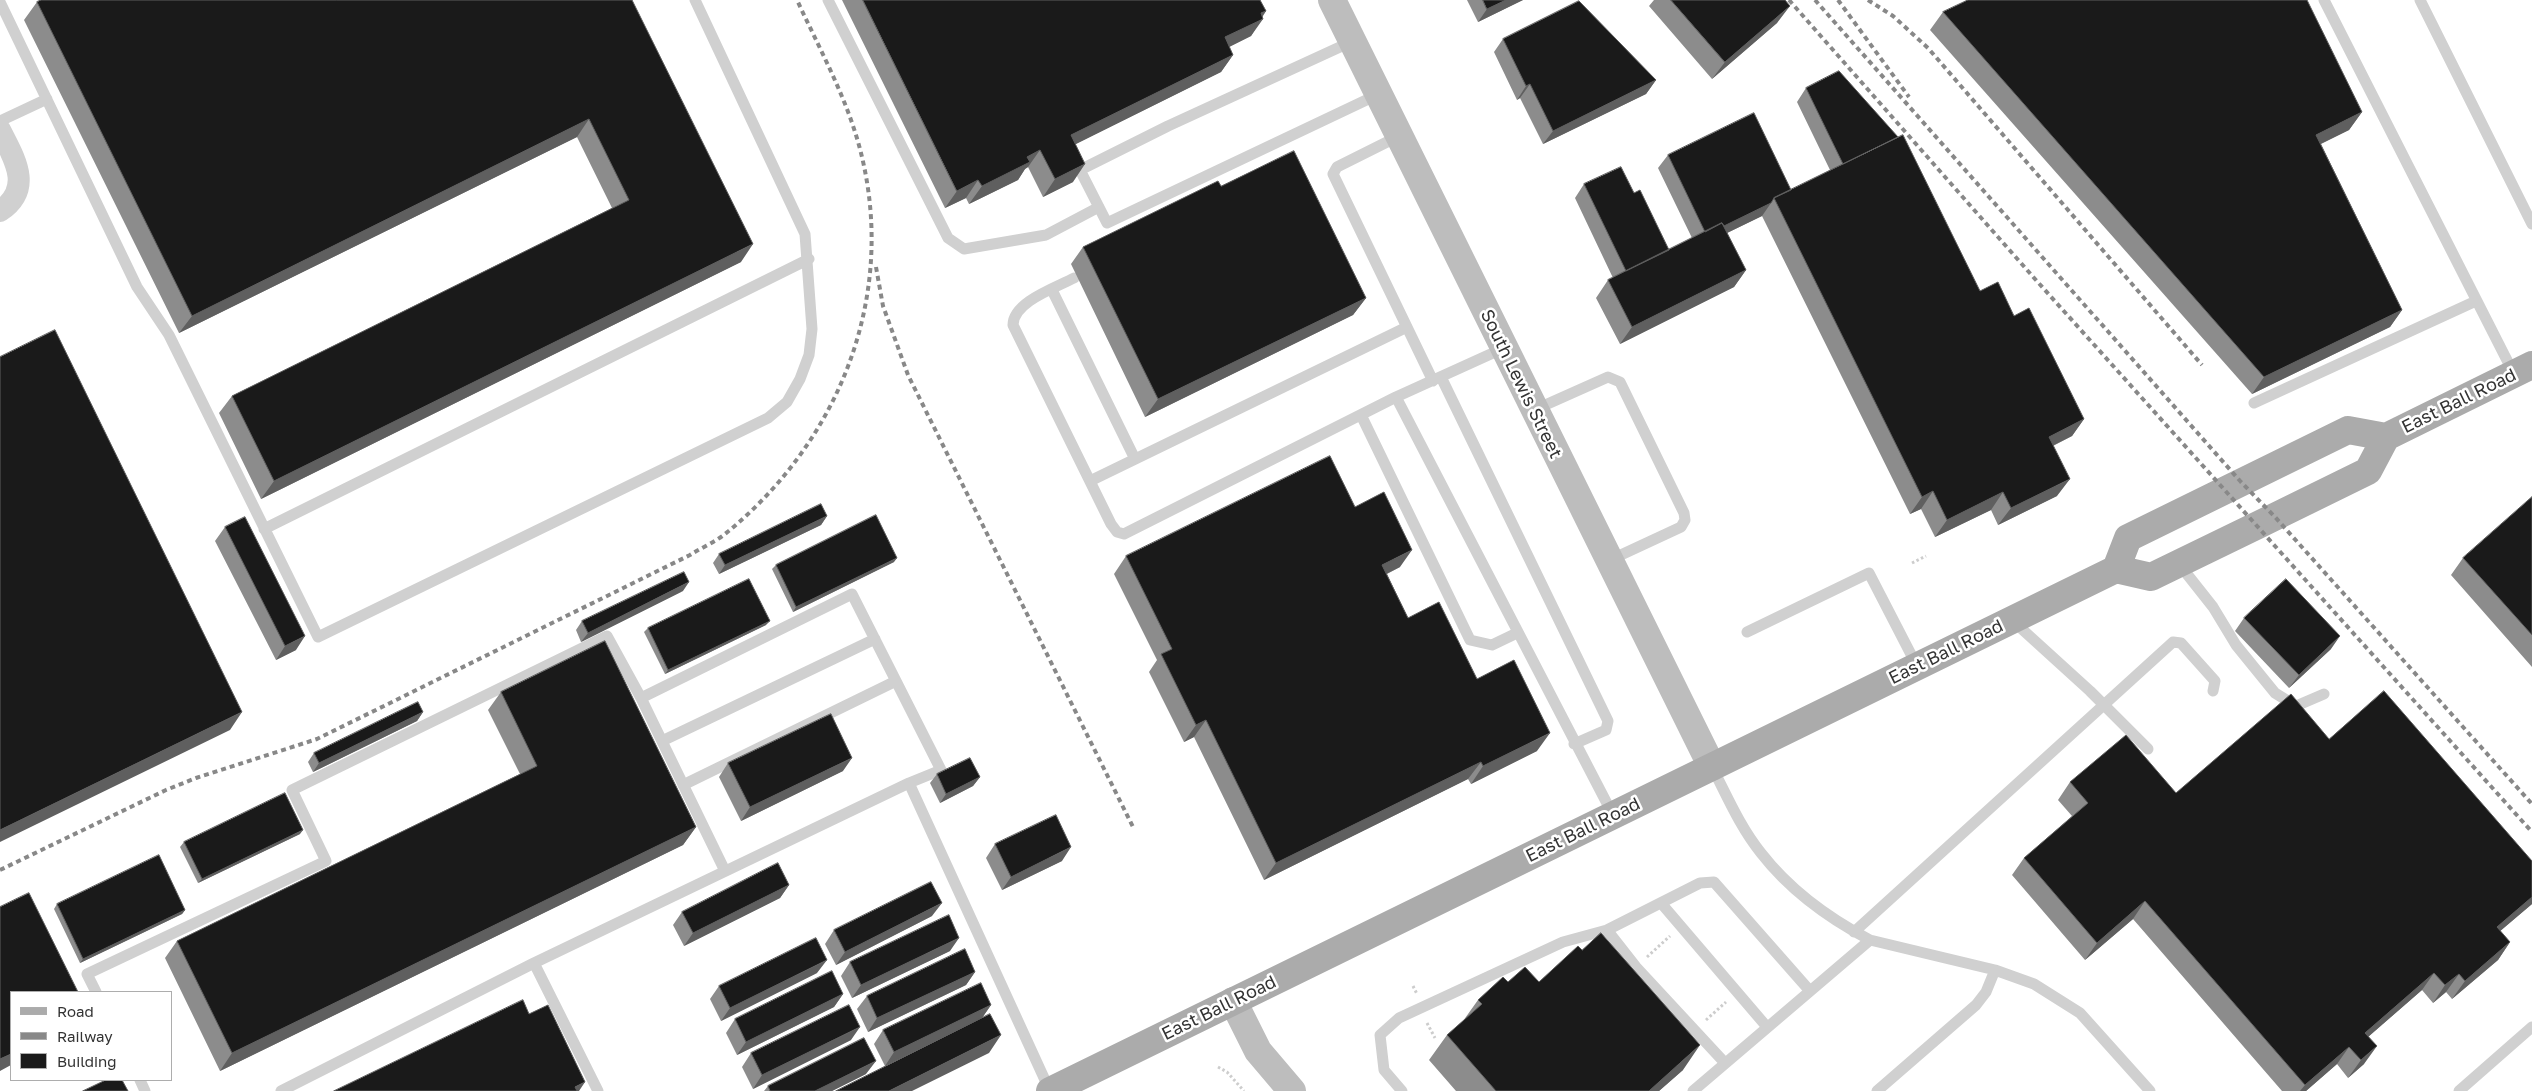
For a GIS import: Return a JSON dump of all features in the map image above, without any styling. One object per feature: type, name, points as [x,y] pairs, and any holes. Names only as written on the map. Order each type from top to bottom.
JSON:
[{"type":"main road","name":"South Lewis Street","points":[[1332,0],[1608,561],[1712,767]]},
{"type":"main road","name":"East Ball Road","points":[[1050,1091],[2116,569],[2151,578],[2368,471],[2386,437],[2523,370]]},
{"type":"main road","name":"East Ball Road","points":[[2116,569],[2128,538],[2348,430],[2386,437]]},
{"type":"main road","points":[[1233,1002],[1258,1052],[1292,1091]]},
{"type":"street","points":[[0,130],[15,160],[19,174],[18,186],[13,200],[0,211]]},
{"type":"lane","points":[[0,2],[137,288],[169,335],[318,638],[768,418],[787,402],[800,379],[809,355],[812,329],[806,234],[798,213],[695,0]]},
{"type":"lane","points":[[828,0],[948,238],[964,249],[1046,236],[1099,207]]},
{"type":"lane","points":[[2324,0],[2476,301],[2523,370]]},
{"type":"lane","points":[[2420,0],[2532,224]]},
{"type":"lane","points":[[1352,41],[1168,126],[1080,170],[1107,223],[1378,94]]},
{"type":"lane","points":[[0,121],[47,100]]},
{"type":"lane","points":[[1400,136],[1337,167],[1333,174],[1407,327],[1437,379],[1608,721],[1606,730],[1574,744]]},
{"type":"lane","points":[[264,529],[809,259]]},
{"type":"lane","points":[[1074,278],[1023,305],[1015,314],[1013,325],[1111,524],[1117,532],[1124,534],[1396,397],[1504,348]]},
{"type":"lane","points":[[1052,290],[1135,459]]},
{"type":"lane","points":[[2254,403],[2476,301]]},
{"type":"lane","points":[[1090,481],[1407,327]]},
{"type":"lane","points":[[1534,410],[1608,377],[1614,378],[1620,382],[1680,504],[1685,520],[1681,527],[1608,561]]},
{"type":"lane","points":[[1396,397],[1516,633],[1612,815]]},
{"type":"lane","points":[[1361,415],[1470,640],[1492,645],[1516,633]]},
{"type":"lane","points":[[2179,564],[2213,607],[2236,645],[2275,693],[2296,706],[2324,694]]},
{"type":"lane","points":[[1747,632],[1869,573],[1917,666]]},
{"type":"lane","points":[[281,1091],[534,963],[909,783],[941,770],[852,594],[640,698]]},
{"type":"lane","points":[[2012,620],[2104,705],[2148,749]]},
{"type":"lane","points":[[96,991],[87,974],[326,861],[292,790],[607,636],[662,741],[725,871]]},
{"type":"lane","points":[[662,741],[874,639]]},
{"type":"lane","points":[[1854,932],[2173,642],[2178,642],[2215,681],[2213,690]]},
{"type":"lane","points":[[683,785],[896,681]]},
{"type":"lane","points":[[1712,767],[1742,825],[1761,853],[1805,897],[1854,932],[1870,940],[1995,970],[2034,984],[2080,1013],[2150,1091]]},
{"type":"lane","points":[[909,783],[1050,1091]]},
{"type":"lane","points":[[1402,1091],[1384,1070],[1380,1035],[1399,1018],[1563,942],[1607,930],[1700,883],[1714,882],[1810,991]]},
{"type":"lane","points":[[1661,903],[1767,1027]]},
{"type":"lane","points":[[1607,930],[1636,967],[1725,1063]]},
{"type":"lane","points":[[1694,1091],[1870,940]]},
{"type":"lane","points":[[534,963],[598,1091]]},
{"type":"lane","points":[[1877,1091],[1976,1005],[1986,992],[1995,970]]},
{"type":"lane","points":[[2459,1091],[2532,1027]]},
{"type":"path","points":[[1912,563],[1926,556]]},
{"type":"path","points":[[1646,958],[1672,935]]},
{"type":"path","points":[[1704,1022],[1729,1000]]},
{"type":"path","points":[[1427,1023],[1435,1038]]},
{"type":"path","points":[[1218,1067],[1227,1072],[1244,1091]]},
{"type":"building","points":[[41,0],[632,0],[753,244],[274,481],[232,396],[629,200],[589,119],[192,316],[37,2]]},
{"type":"building","points":[[863,0],[1260,0],[1266,11],[1261,13],[1263,19],[1225,37],[1233,55],[1071,135],[1085,164],[1055,179],[1040,150],[1027,157],[1030,162],[982,186],[978,180],[957,191]]},
{"type":"building","points":[[1483,0],[1506,0],[1487,9]]},
{"type":"building","points":[[1671,0],[1785,0],[1790,6],[1725,62]]},
{"type":"building","points":[[1968,0],[2307,0],[2362,112],[2316,135],[2402,310],[2264,377],[1943,12]]},
{"type":"building","points":[[1579,1],[1656,80],[1553,131],[1530,84],[1526,86],[1503,39]]},
{"type":"building","points":[[1839,71],[1898,137],[1843,164],[1806,88]]},
{"type":"building","points":[[1754,113],[1791,190],[1774,198],[1771,203],[1724,226],[1722,223],[1705,232],[1668,155]]},
{"type":"building","points":[[1903,135],[1980,291],[1998,282],[2014,316],[2029,308],[2084,419],[2049,437],[2070,479],[2011,508],[2003,492],[1947,520],[1933,491],[1922,497],[1774,198]]},
{"type":"building","points":[[1294,151],[1366,298],[1158,399],[1083,247],[1218,181],[1221,186]]},
{"type":"building","points":[[1621,167],[1634,193],[1640,190],[1669,250],[1626,271],[1584,184]]},
{"type":"building","points":[[1722,223],[1746,270],[1632,327],[1608,280]]},
{"type":"building","points":[[55,330],[242,712],[0,830],[0,357]]},
{"type":"building","points":[[1330,456],[1355,507],[1384,492],[1412,550],[1382,565],[1408,618],[1439,602],[1477,679],[1514,660],[1550,733],[1483,766],[1481,762],[1276,863],[1206,720],[1196,725],[1161,654],[1172,649],[1126,556]]},
{"type":"building","points":[[2532,497],[2532,635],[2463,558]]},
{"type":"building","points":[[821,504],[827,516],[725,565],[719,554]]},
{"type":"building","points":[[876,515],[897,558],[796,607],[776,565]]},
{"type":"building","points":[[245,517],[305,636],[285,646],[225,527]]},
{"type":"building","points":[[684,572],[689,582],[588,633],[582,621]]},
{"type":"building","points":[[749,579],[770,621],[668,670],[648,628]]},
{"type":"building","points":[[2286,579],[2340,636],[2299,675],[2244,618]]},
{"type":"building","points":[[605,641],[696,827],[232,1053],[177,941],[537,766],[501,692]]},
{"type":"building","points":[[2384,691],[2532,861],[2532,897],[2497,927],[2510,942],[2465,981],[2459,974],[2445,985],[2434,973],[2365,1033],[2377,1046],[2361,1060],[2349,1047],[2305,1085],[2145,901],[2097,943],[2024,858],[2088,803],[2070,782],[2126,735],[2176,793],[2291,694],[2329,739]]},
{"type":"building","points":[[418,702],[423,712],[319,763],[314,753]]},
{"type":"building","points":[[831,714],[852,758],[750,807],[728,763]]},
{"type":"building","points":[[970,758],[980,777],[946,794],[937,774]]},
{"type":"building","points":[[285,793],[303,830],[202,879],[184,842]]},
{"type":"building","points":[[1056,815],[1071,847],[1011,877],[995,844]]},
{"type":"building","points":[[159,855],[185,910],[83,959],[57,904]]},
{"type":"building","points":[[778,863],[789,885],[693,933],[682,912]]},
{"type":"building","points":[[931,882],[942,903],[845,952],[834,930]]},
{"type":"building","points":[[29,893],[78,991],[10,991],[10,1054],[0,1059],[0,907]]},
{"type":"building","points":[[949,915],[959,938],[861,985],[850,962]]},
{"type":"building","points":[[1601,933],[1700,1045],[1649,1091],[1496,1091],[1447,1035],[1482,1004],[1478,1000],[1503,977],[1508,982],[1525,967],[1539,982],[1578,946],[1582,950]]},
{"type":"building","points":[[816,938],[827,960],[730,1008],[719,986]]},
{"type":"building","points":[[965,949],[975,972],[877,1018],[867,996]]},
{"type":"building","points":[[832,971],[843,994],[746,1042],[735,1019]]},
{"type":"building","points":[[981,983],[991,1005],[894,1052],[883,1030]]},
{"type":"building","points":[[523,1000],[529,1014],[548,1005],[585,1082],[575,1087],[577,1091],[334,1091]]},
{"type":"building","points":[[849,1005],[860,1027],[762,1075],[751,1053]]},
{"type":"building","points":[[990,1014],[1001,1035],[889,1091],[836,1091]]},
{"type":"building","points":[[864,1038],[876,1061],[815,1091],[770,1091],[768,1086]]},
{"type":"building","points":[[104,1081],[123,1081],[128,1091],[83,1091]]},
{"type":"railway","points":[[0,870],[166,790],[196,778],[317,739],[690,555],[725,534],[765,497],[799,456],[828,411],[849,363],[864,313],[871,260],[870,207],[861,153],[849,114],[833,75],[797,0]]},
{"type":"railway","points":[[1789,0],[2035,279],[2532,832]]},
{"type":"railway","points":[[1815,0],[2241,482],[2275,517],[2532,804]]},
{"type":"railway","points":[[1838,0],[1909,97]]},
{"type":"railway","points":[[1868,0],[1893,16],[1928,48],[2202,365]]},
{"type":"railway","points":[[876,267],[883,306],[908,375],[1133,827]]}]
